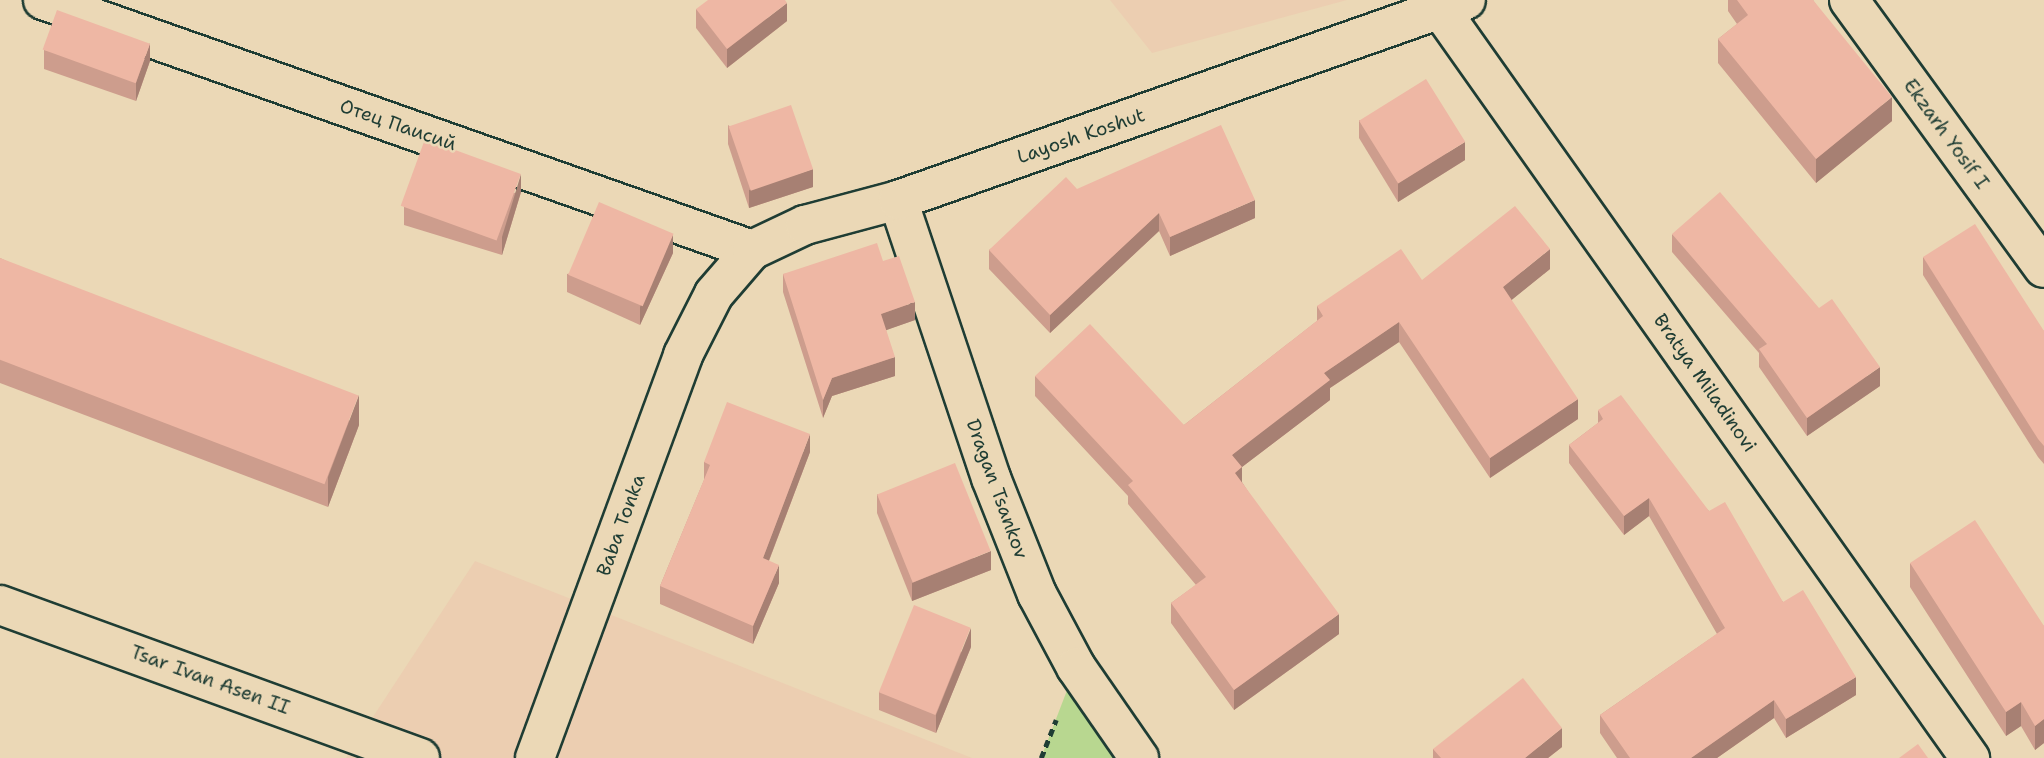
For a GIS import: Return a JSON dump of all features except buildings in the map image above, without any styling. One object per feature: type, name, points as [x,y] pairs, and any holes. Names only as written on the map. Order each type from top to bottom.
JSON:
[{"type":"street","name":"Отец Паисий","points":[[43,0],[752,250]]},
{"type":"street","name":"Ekzarh Yosif I","points":[[1849,0],[2044,268]]},
{"type":"street","name":"Layosh Koshut","points":[[714,294],[752,250],[804,225],[898,200],[1453,4]]},
{"type":"street","name":"Bratya Miladinovi","points":[[1453,4],[1970,758]]},
{"type":"street","name":"Dragan Tsankov","points":[[898,200],[990,478],[1037,594],[1076,667],[1139,758]]},
{"type":"street","name":"Baba Tonka","points":[[536,758],[683,355],[714,294]]},
{"type":"street","name":"Tsar Ivan Asen II","points":[[0,605],[420,758]]},
{"type":"shaded area","points":[[1110,0],[1347,0],[1152,53]]},
{"type":"shaded area","points":[[475,561],[972,758],[346,758]]},
{"type":"green space","points":[[1076,667],[1139,758],[1041,758]]}]
